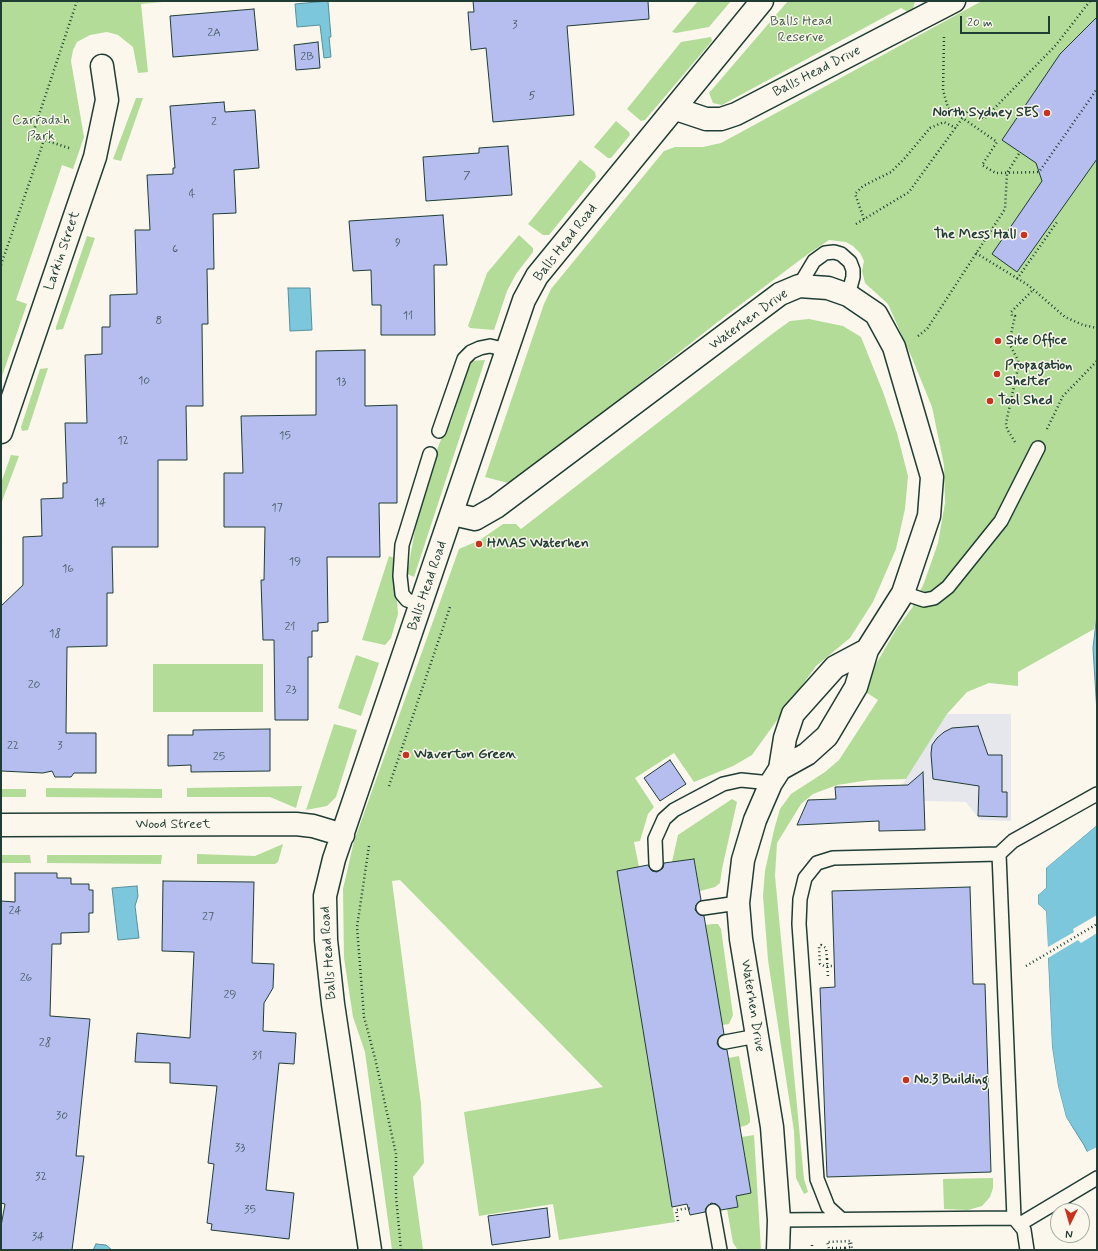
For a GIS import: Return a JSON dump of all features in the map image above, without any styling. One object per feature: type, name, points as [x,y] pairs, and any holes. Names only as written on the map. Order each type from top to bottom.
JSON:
[{"type":"street","name":"Balls Head Road","points":[[370,1250],[333,1004],[326,940],[325,896],[329,877],[453,514],[524,300],[537,276],[676,109],[762,1]]},
{"type":"street","name":"Balls Head Drive","points":[[676,109],[706,119],[721,119],[736,114],[954,1]]},
{"type":"street","name":"Larkin Street","points":[[1,432],[95,157],[106,100],[102,66]]},
{"type":"street","name":"Waterhen Drive","points":[[453,514],[475,520],[496,507],[780,294],[799,286],[828,288],[848,295],[876,314],[894,347],[932,477],[929,516],[903,593],[867,650],[856,687],[827,736],[807,754],[776,776]]},
{"type":"street","name":"Waterhen Drive","points":[[778,1250],[779,1220],[772,1127],[741,938],[738,903],[743,860],[755,820],[776,776],[785,738],[793,714],[835,667],[867,650]]},
{"type":"street","name":"Wood Street","points":[[1,825],[296,824],[313,826],[343,835]]},
{"type":"lane","points":[[799,286],[814,261],[825,253],[834,252],[841,254],[850,262],[853,270],[853,277],[848,295]]},
{"type":"lane","points":[[439,430],[464,360],[471,352],[480,348],[490,346],[507,350]]},
{"type":"lane","points":[[903,593],[924,600],[934,598],[948,587],[1001,521],[1038,448]]},
{"type":"lane","points":[[422,605],[407,600],[402,594],[400,576],[402,545],[430,454]]},
{"type":"lane","points":[[656,864],[655,839],[664,819],[674,810],[723,784],[776,776]]},
{"type":"lane","points":[[840,1218],[828,1207],[818,1179],[799,924],[800,898],[805,878],[818,864],[833,858],[999,854],[1013,842],[1097,794]]},
{"type":"lane","points":[[999,854],[1002,969],[1017,1221],[1024,1230],[1026,1250]]},
{"type":"lane","points":[[703,908],[738,903]]},
{"type":"lane","points":[[725,1042],[757,1036]]},
{"type":"lane","points":[[779,1220],[840,1218],[1017,1221],[1097,1178]]},
{"type":"lane","points":[[713,1211],[720,1250]]},
{"type":"path","points":[[71,149],[32,136],[77,1]]},
{"type":"path","points":[[856,224],[909,192],[969,109],[984,119],[1056,45],[1090,1]]},
{"type":"path","points":[[945,40],[942,90],[948,108],[997,142],[982,164],[996,173],[1039,172],[1097,89]]},
{"type":"path","points":[[864,219],[855,194],[863,186],[891,172],[930,128],[944,122],[956,128]]},
{"type":"path","points":[[1,265],[44,140]]},
{"type":"path","points":[[894,347],[909,341],[927,329],[1004,209],[1007,173],[1020,152]]},
{"type":"path","points":[[1017,279],[1057,222]]},
{"type":"path","points":[[976,253],[1033,290],[1064,317],[1083,325],[1097,328]]},
{"type":"path","points":[[1014,445],[1015,440],[1007,429],[1006,423],[1018,368],[1018,360],[1009,343],[1015,316],[1012,316],[1010,312],[1033,290]]},
{"type":"path","points":[[1038,448],[1064,396],[1097,361]]},
{"type":"path","points":[[388,789],[446,622],[452,600]]},
{"type":"path","points":[[370,840],[357,927],[364,1017],[375,1058],[396,1154],[396,1196],[401,1250]]},
{"type":"path","points":[[1022,969],[1097,924]]},
{"type":"path","points":[[828,978],[827,959],[826,948],[821,945],[819,947],[820,964],[824,966],[834,966]]},
{"type":"path","points":[[678,1221],[676,1210],[688,1208]]},
{"type":"path","points":[[845,1248],[829,1248],[826,1244],[827,1242],[851,1241],[852,1250]]},
{"type":"shaded area","points":[[947,714],[1011,714],[1011,821],[980,820],[966,802],[893,800]]},
{"type":"green space","name":"Carradah Park","points":[[1,1],[173,1],[141,4],[148,72],[138,73],[133,47],[118,35],[107,32],[90,35],[77,42],[73,50],[71,61],[84,137],[73,169],[62,165],[16,300],[27,304],[1,379]]},
{"type":"green space","points":[[698,1],[731,1],[709,27],[676,33],[672,32]]},
{"type":"green space","name":"Balls Head Reserve","points":[[788,1],[915,1],[913,9],[908,12],[901,8],[722,105],[713,103],[709,93]]},
{"type":"green space","points":[[982,1],[1097,1],[1097,614],[1094,629],[1018,672],[1018,686],[989,683],[967,692],[947,714],[906,779],[870,780],[837,785],[813,794],[801,804],[777,843],[775,876],[804,1179],[808,1192],[804,1194],[796,1178],[794,1131],[768,960],[763,896],[765,871],[780,809],[791,794],[825,772],[839,760],[878,700],[864,691],[870,674],[897,628],[912,608],[924,583],[938,543],[945,503],[944,465],[932,407],[888,304],[865,283],[862,271],[864,261],[860,253],[846,242],[829,240],[724,317],[512,484],[485,477],[544,304],[551,289],[664,151],[675,147],[703,147],[721,143]]},
{"type":"green space","points":[[711,37],[712,41],[645,120],[641,121],[627,109],[681,42]]},
{"type":"green space","points":[[136,98],[143,98],[121,161],[113,159]]},
{"type":"green space","points":[[616,121],[629,132],[630,135],[611,158],[608,158],[594,147]]},
{"type":"green space","points":[[580,160],[595,172],[596,177],[549,235],[543,235],[528,224]]},
{"type":"green space","points":[[519,235],[533,248],[533,252],[516,274],[507,291],[494,330],[470,328],[468,326],[487,273]]},
{"type":"green space","points":[[87,236],[95,238],[63,329],[56,330],[56,327]]},
{"type":"green space","points":[[809,319],[843,326],[861,337],[883,392],[897,433],[908,476],[905,509],[896,549],[873,602],[850,638],[816,666],[752,755],[733,766],[694,782],[674,753],[635,778],[654,807],[648,814],[640,841],[634,842],[639,867],[617,871],[675,1222],[559,1240],[553,1204],[479,1216],[464,1112],[603,1087],[400,880],[392,881],[421,1104],[424,1163],[413,1177],[423,1250],[392,1250],[365,1052],[353,1017],[344,958],[343,889],[354,841],[459,549],[480,540],[503,524],[516,524],[521,529],[772,334],[790,321]]},
{"type":"green space","points":[[485,360],[414,577],[407,574],[423,486],[442,437],[451,422],[470,361]]},
{"type":"green space","points":[[48,368],[28,430],[22,431],[21,427],[40,369]]},
{"type":"green space","points":[[11,455],[19,456],[1,504],[1,483]]},
{"type":"green space","points":[[389,556],[394,558],[398,614],[391,638],[385,645],[362,640]]},
{"type":"green space","points":[[356,655],[379,663],[361,716],[338,708]]},
{"type":"green space","points":[[153,664],[263,664],[263,712],[153,712]]},
{"type":"green space","points":[[334,724],[357,730],[336,797],[327,806],[306,810]]},
{"type":"green space","points":[[302,786],[296,808],[270,797],[187,797],[187,788]]},
{"type":"green space","points":[[46,788],[162,789],[162,798],[46,797]]},
{"type":"green space","points":[[1,789],[26,789],[26,797],[1,797]]},
{"type":"green space","points":[[732,799],[737,802],[720,883],[715,887],[700,891],[694,859],[672,862],[678,835]]},
{"type":"green space","points":[[283,844],[278,862],[275,864],[197,864],[197,854],[255,856]]},
{"type":"green space","points":[[1,855],[30,855],[31,863],[1,863]]},
{"type":"green space","points":[[47,855],[162,855],[161,864],[47,863]]},
{"type":"green space","points":[[718,924],[721,929],[733,1015],[729,1024],[722,1025],[705,925]]},
{"type":"green space","points":[[739,1056],[750,1117],[750,1122],[747,1125],[740,1127],[728,1058]]},
{"type":"green space","points":[[754,1135],[761,1250],[738,1250],[733,1243],[727,1209],[738,1207],[736,1196],[750,1193],[741,1137]]},
{"type":"green space","points":[[993,1178],[993,1188],[990,1197],[982,1206],[968,1210],[944,1209],[943,1179]]},
{"type":"water","points":[[328,1],[331,57],[324,58],[320,25],[297,27],[295,4]]},
{"type":"water","points":[[288,288],[310,288],[312,330],[290,331]]},
{"type":"water","points":[[1097,614],[1097,713],[1093,648]]},
{"type":"water","points":[[1097,825],[1097,1173],[1084,1145],[1066,1117],[1058,1086],[1052,1047],[1046,911],[1038,904],[1038,895],[1046,888],[1046,868]]},
{"type":"water","points":[[137,886],[138,896],[135,906],[139,938],[118,940],[112,888]]},
{"type":"water","points":[[96,1244],[106,1245],[112,1250],[93,1250]]},
{"type":"pier","points":[[1097,823],[1097,825],[1046,868],[1046,888],[1038,895],[1038,904],[1046,911],[1048,947],[1074,932],[1073,929],[1097,915],[1097,933],[1081,943],[1078,940],[1048,958],[1052,1047],[1058,1086],[1066,1117],[1087,1152],[1097,1147],[1097,1175],[1082,1146],[1064,1118],[1056,1086],[1050,1048],[1044,912],[1037,905],[1036,895],[1044,887],[1045,867]]},
{"type":"building","points":[[473,1],[648,1],[649,19],[567,26],[574,115],[493,122],[486,48],[471,50],[468,12],[474,12]]},
{"type":"building","points":[[254,9],[258,50],[173,57],[170,16]]},
{"type":"building","points":[[1097,17],[1097,159],[1017,272],[992,254],[1042,181],[1036,163],[1002,140],[1060,54]]},
{"type":"building","points":[[318,42],[320,68],[296,70],[294,45]]},
{"type":"building","points":[[224,102],[225,112],[255,110],[259,168],[234,170],[236,213],[213,214],[214,269],[207,269],[208,324],[202,324],[203,406],[186,406],[187,460],[158,460],[158,547],[112,547],[113,593],[107,593],[107,646],[67,647],[66,733],[96,733],[96,773],[74,773],[71,777],[55,777],[52,771],[43,773],[1,771],[1,606],[23,585],[23,537],[42,536],[41,499],[63,498],[63,483],[67,483],[65,423],[87,423],[85,355],[102,354],[102,327],[110,327],[110,295],[137,294],[135,230],[150,230],[147,175],[173,174],[173,168],[175,168],[170,106]]},
{"type":"building","points":[[508,146],[512,195],[426,201],[423,157],[479,153],[479,148]]},
{"type":"building","points":[[443,215],[447,265],[434,265],[435,335],[381,335],[381,305],[372,305],[371,270],[353,271],[349,221]]},
{"type":"building","points":[[365,350],[365,406],[397,405],[397,503],[379,503],[380,557],[327,557],[328,622],[318,623],[318,631],[312,631],[312,657],[308,657],[308,720],[275,720],[274,640],[263,640],[261,580],[264,580],[265,527],[224,527],[224,473],[243,473],[241,416],[316,415],[316,351]]},
{"type":"building","points":[[978,726],[988,755],[1002,755],[1002,792],[1007,792],[1007,817],[978,816],[979,786],[933,779],[931,754],[932,745],[937,738],[952,728]]},
{"type":"building","points":[[270,729],[270,771],[191,772],[191,765],[168,766],[168,735],[193,735],[193,730]]},
{"type":"building","points":[[670,760],[686,784],[660,801],[644,778]]},
{"type":"building","points":[[923,772],[925,830],[879,831],[879,821],[797,825],[808,800],[836,799],[835,787],[908,785]]},
{"type":"building","points":[[694,859],[701,900],[696,905],[695,910],[700,915],[704,916],[724,1034],[720,1036],[717,1043],[719,1047],[727,1050],[751,1193],[736,1196],[738,1207],[721,1210],[716,1204],[711,1203],[706,1208],[705,1212],[690,1215],[687,1204],[672,1207],[617,871],[648,865],[652,871],[657,872],[663,868],[664,863]]},
{"type":"building","points":[[15,873],[57,873],[57,878],[71,878],[71,884],[89,884],[89,890],[93,890],[93,913],[89,913],[89,932],[61,933],[61,944],[52,944],[50,1016],[90,1019],[76,1156],[84,1156],[72,1250],[1,1250],[1,1226],[5,1204],[1,1203],[1,901],[15,902]]},
{"type":"building","points":[[163,881],[254,882],[252,963],[274,964],[273,988],[264,1003],[263,1031],[296,1033],[294,1064],[279,1063],[266,1190],[294,1193],[289,1239],[211,1230],[212,1224],[207,1223],[214,1164],[208,1163],[217,1086],[170,1083],[170,1063],[135,1062],[137,1033],[190,1038],[194,952],[162,951]]},
{"type":"building","name":"No.3 Building","points":[[970,887],[973,984],[985,984],[991,1172],[827,1177],[820,988],[835,987],[832,891]]},
{"type":"building","points":[[547,1208],[550,1237],[492,1245],[488,1216]]},
{"type":"place","name":"North Sydney SES","points":[[1047,113]]},
{"type":"place","name":"The Mess Hall","points":[[1024,235]]},
{"type":"place","name":"Site Office","points":[[998,341]]},
{"type":"place","name":"Propagation Shelter","points":[[997,374]]},
{"type":"place","name":"Tool Shed","points":[[990,401]]},
{"type":"place","name":"HMAS Waterhen","points":[[479,544]]},
{"type":"place","name":"Waverton Green","points":[[406,755]]},
{"type":"place","name":"No.3 Building","points":[[906,1080]]}]
